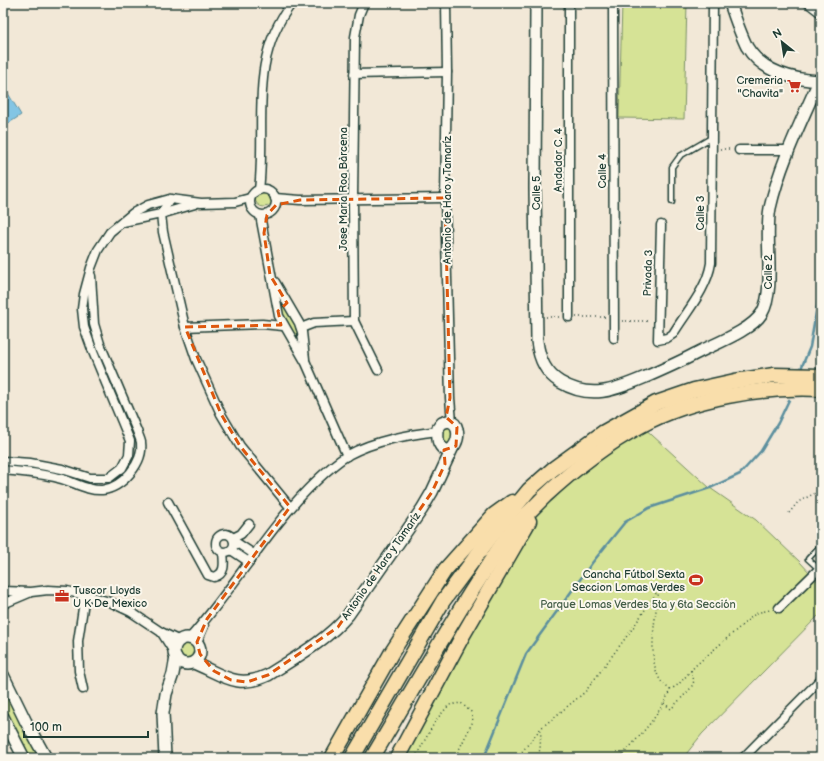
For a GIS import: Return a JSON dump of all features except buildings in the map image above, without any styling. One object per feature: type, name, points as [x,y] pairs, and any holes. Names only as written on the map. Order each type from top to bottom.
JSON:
[{"type":"highway","points":[[332,758],[392,652],[445,570],[494,515],[604,432],[656,403],[694,390],[735,381],[774,375],[821,376]]},
{"type":"highway","points":[[372,758],[457,614],[497,551],[515,528],[540,502],[562,480],[585,461],[613,441],[641,425],[659,416],[697,403],[739,394],[777,389],[821,389]]},
{"type":"highway","points":[[352,758],[443,601],[492,535],[529,490]]},
{"type":"highway","points":[[397,758],[463,635],[540,502]]},
{"type":"street","points":[[259,190],[262,168],[260,110],[266,58],[275,32],[286,10],[292,3]]},
{"type":"street","name":"Jose Maria Roa Bàrcena","points":[[364,3],[354,37],[354,321],[378,370]]},
{"type":"street","name":"Antonio de Haro y Tamaríz","points":[[446,3],[447,72],[445,198],[450,398],[449,422]]},
{"type":"street","name":"Calle 5","points":[[536,3],[535,188],[537,341],[538,353],[542,363],[554,378]]},
{"type":"street","name":"Andador C. 4","points":[[569,3],[569,317]]},
{"type":"street","name":"Calle 4","points":[[612,3],[614,338]]},
{"type":"street","name":"Calle 3","points":[[658,322],[658,340],[667,338],[673,334],[705,283],[711,263],[713,3]]},
{"type":"street","name":"Calle 2","points":[[554,378],[574,390],[592,393],[606,392],[622,387],[676,363],[741,331],[753,324],[761,314],[767,301],[768,291],[768,231],[770,210],[789,150],[820,79],[789,77],[777,73],[756,58],[742,37],[730,3]]},
{"type":"street","points":[[808,3],[821,13]]},
{"type":"street","points":[[354,74],[447,72]]},
{"type":"street","points":[[739,150],[789,150]]},
{"type":"street","points":[[235,202],[251,207],[256,213],[263,215],[274,208],[275,201],[269,191],[262,168]]},
{"type":"street","points":[[3,461],[42,465],[62,469],[90,478],[109,478],[122,468],[129,455],[130,441],[93,352],[84,327],[82,309],[84,294],[91,268],[98,250],[110,232],[120,223],[133,213],[148,205],[170,200],[201,203],[235,202],[250,198],[259,190],[269,191]]},
{"type":"street","points":[[250,198],[251,207]]},
{"type":"street","points":[[275,201],[353,198],[445,198]]},
{"type":"street","points":[[170,200],[161,214],[163,232],[186,327],[199,367],[218,408],[240,446],[290,507]]},
{"type":"street","points":[[120,223],[201,203]]},
{"type":"street","points":[[263,215],[270,274],[278,314],[283,326],[306,363],[347,456]]},
{"type":"street","name":"Privada 3","points":[[658,322],[661,224]]},
{"type":"street","points":[[3,470],[60,478],[86,488],[102,490],[120,483],[134,470],[140,453],[141,443],[98,338],[94,324],[91,268]]},
{"type":"street","points":[[270,274],[296,317],[301,330],[306,363]]},
{"type":"street","points":[[262,324],[278,314],[282,307],[289,307]]},
{"type":"street","points":[[296,317],[314,323],[354,321]]},
{"type":"street","points":[[289,335],[296,337],[301,330],[314,323]]},
{"type":"street","points":[[186,327],[262,324],[283,326]]},
{"type":"street","points":[[165,758],[163,713],[166,694],[174,674],[176,646],[188,641],[255,555],[290,507],[319,478],[347,456],[371,445],[396,437],[415,434],[456,446],[458,435],[457,427],[449,422],[440,425],[443,442]]},
{"type":"street","name":"Antonio de Haro y Tamaríz","points":[[193,660],[231,680],[247,682],[258,680],[327,636],[338,627],[422,510],[445,464],[443,442]]},
{"type":"street","points":[[168,502],[208,575],[214,577],[219,576],[223,570],[227,551],[234,546],[233,539]]},
{"type":"street","points":[[233,539],[241,534],[249,524]]},
{"type":"street","points":[[249,562],[216,546],[218,538],[221,535],[229,535],[255,555]]},
{"type":"street","points":[[779,608],[820,568]]},
{"type":"street","points":[[3,591],[67,591],[110,602],[131,612],[161,632],[199,646],[193,660],[174,674]]},
{"type":"street","points":[[3,604],[32,592]]},
{"type":"street","points":[[83,689],[78,664],[78,641],[85,595]]},
{"type":"street","points":[[161,632],[179,662],[193,660]]},
{"type":"street","points":[[3,675],[46,758]]},
{"type":"street","points":[[743,758],[821,679]]},
{"type":"street","points":[[3,717],[24,758]]},
{"type":"street","points":[[156,758],[165,746]]},
{"type":"lane","points":[[672,202],[672,167],[680,156],[712,137]]},
{"type":"lane","points":[[820,568],[808,559],[821,545]]},
{"type":"path","points":[[712,149],[739,150]]},
{"type":"path","points":[[614,321],[658,322]]},
{"type":"path","points":[[789,513],[798,502],[821,490]]},
{"type":"path","points":[[517,758],[541,728],[585,692],[630,632],[659,589],[653,638],[655,669],[661,682],[670,690]]},
{"type":"path","points":[[620,758],[655,718],[670,690],[679,684],[691,670],[755,614],[779,608]]},
{"type":"path","points":[[664,703],[671,709],[691,688],[694,680],[691,670]]},
{"type":"path","points":[[415,758],[436,720],[449,705],[462,703],[471,712],[474,721],[455,758]]},
{"type":"path","points":[[535,758],[540,750],[541,728]]},
{"type":"highlighted area","points":[[445,198],[450,398],[446,417],[457,427],[456,446],[444,450],[445,464],[432,492],[338,627],[268,675],[247,682],[231,680],[214,671],[200,654],[197,642],[207,619],[290,507],[240,446],[221,414],[185,327],[281,325],[278,311],[287,303],[270,275],[264,233],[267,215],[276,205],[300,200]]},
{"type":"green space","points":[[622,3],[687,3],[684,119],[619,118]]},
{"type":"green space","points":[[264,189],[270,192],[273,198],[270,204],[264,207],[258,204],[255,198],[258,192]]},
{"type":"green space","points":[[270,275],[296,317],[306,363],[283,326]]},
{"type":"green space","points":[[448,421],[458,435],[444,449],[440,425]]},
{"type":"green space","name":"Parque Lomas Verdes 5ta y 6ta Sección","points":[[641,425],[710,488],[756,520],[800,562],[821,585],[821,613],[702,734],[683,758],[397,758],[540,502]]},
{"type":"green space","points":[[188,638],[197,642],[201,651],[197,660],[188,664],[179,660],[175,651],[179,642]]},
{"type":"green space","points":[[3,675],[45,758],[24,758],[3,717]]},
{"type":"water","points":[[3,85],[21,115],[3,127]]},
{"type":"waterway","points":[[821,202],[819,209],[821,236]]},
{"type":"waterway","points":[[800,371],[810,347],[821,284]]},
{"type":"waterway","points":[[484,758],[526,654],[592,563],[625,522],[649,508],[710,488],[740,474],[761,451],[778,423],[789,400]]},
{"type":"place","name":"Cremeria \"Chavita\"","points":[[794,86]]},
{"type":"place","name":"Cancha Fútbol Sexta Seccion Lomas Verdes","points":[[696,580]]},
{"type":"place","name":"Tuscor Lloyds U K De Mexico","points":[[62,596]]}]
